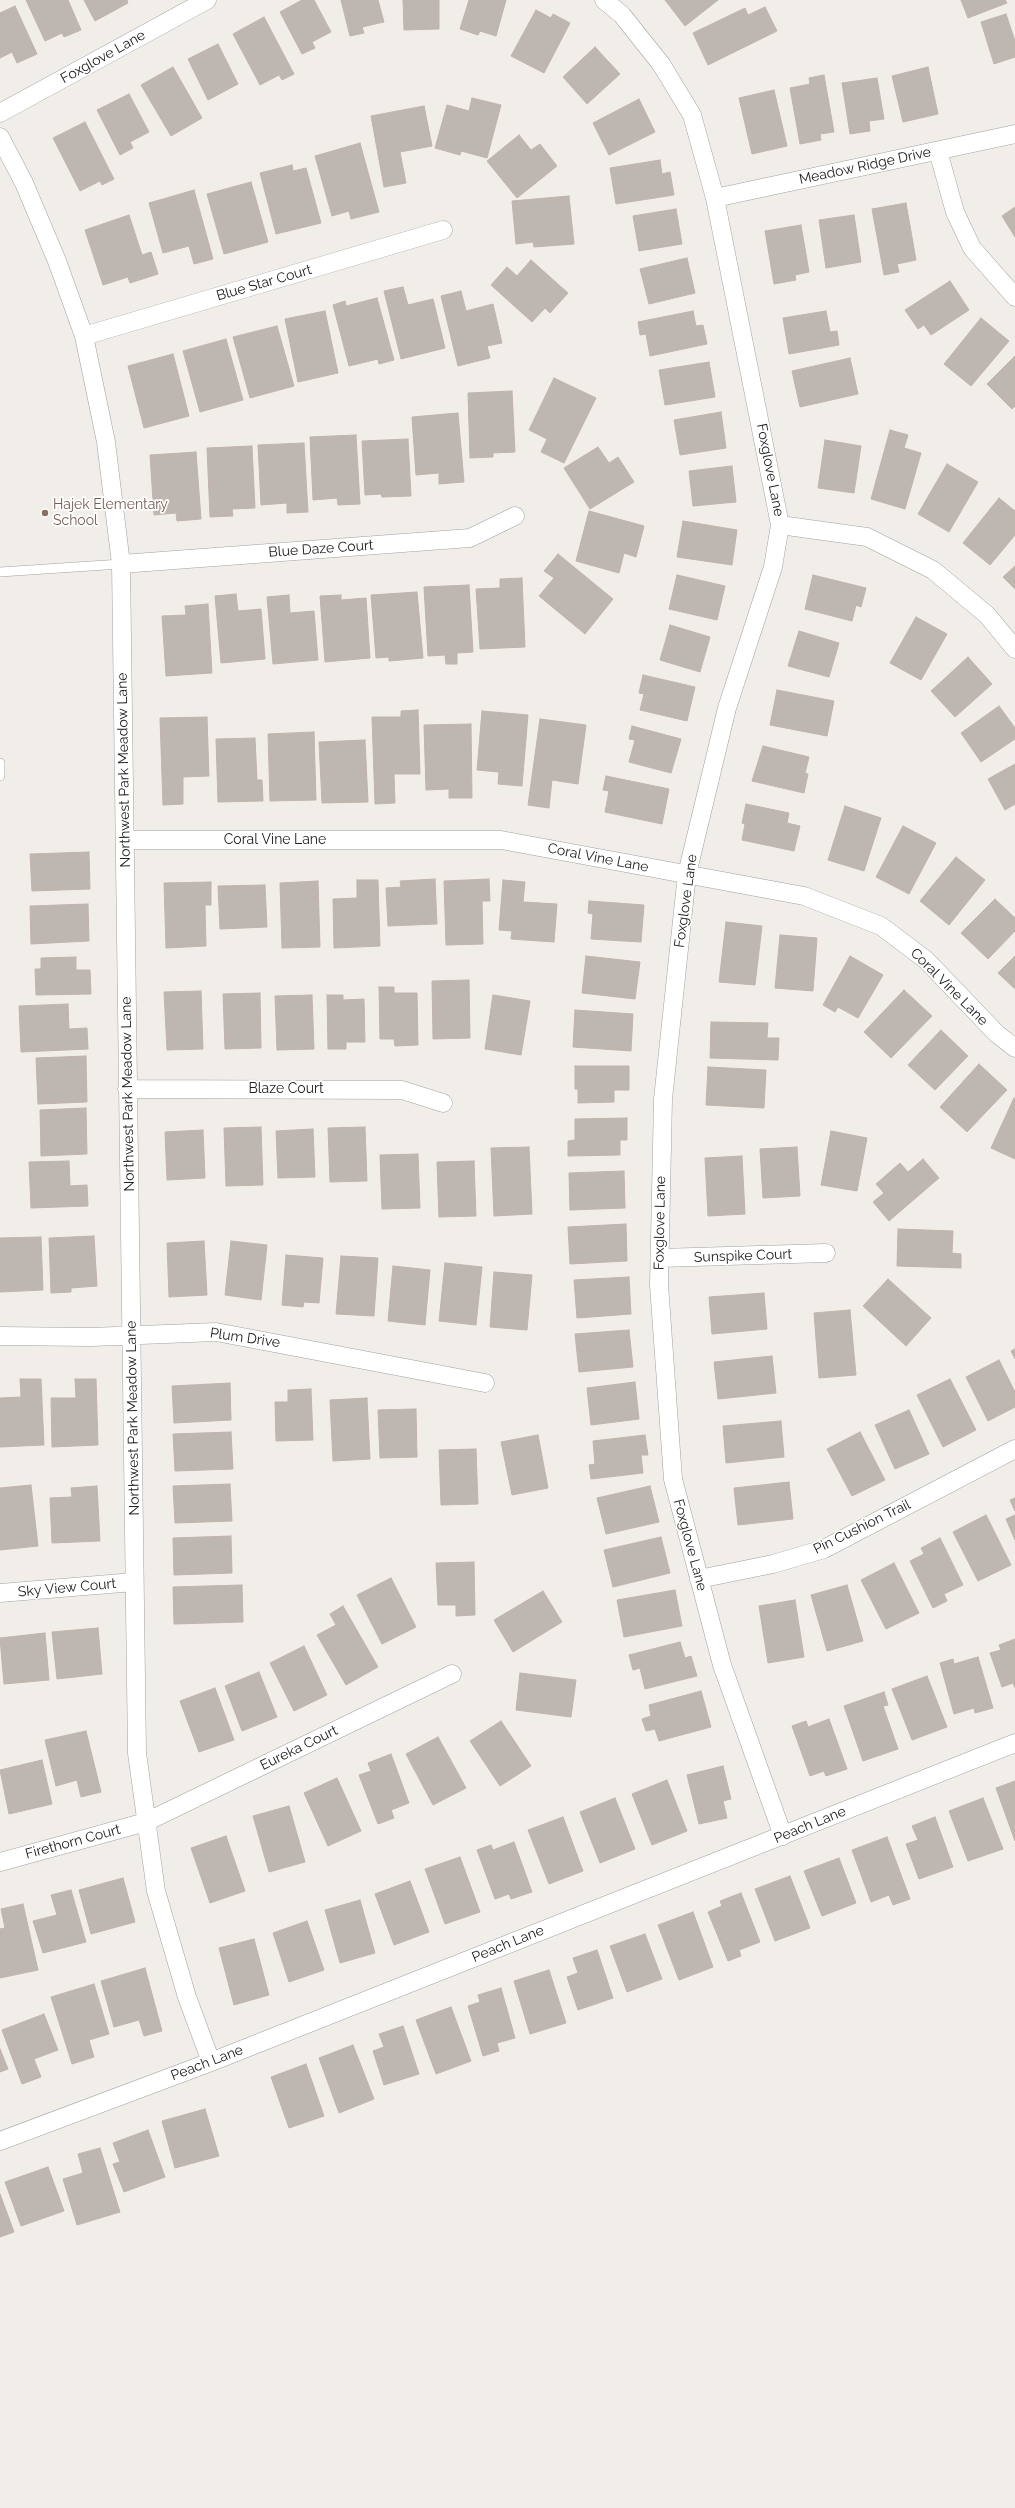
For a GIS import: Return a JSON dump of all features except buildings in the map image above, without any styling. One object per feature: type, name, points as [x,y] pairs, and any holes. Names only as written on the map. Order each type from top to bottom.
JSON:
[{"type":"street","name":"Foxglove Lane","points":[[0,113],[207,0]]},
{"type":"street","name":"Foxglove Lane","points":[[604,0],[622,15],[662,64],[692,115],[715,198],[780,525],[773,567],[727,708],[687,874],[663,1099],[659,1285],[673,1479],[722,1665],[783,1836]]},
{"type":"street","name":"Meadow Ridge Drive","points":[[715,198],[1015,134]]},
{"type":"street","name":"Northwest Park Meadow Lane","points":[[0,137],[24,183],[54,254],[84,336],[106,442],[121,564],[127,1089],[133,1335],[134,1582],[137,1753],[156,1891],[187,1997],[211,2062]]},
{"type":"street","points":[[938,151],[955,212],[972,248],[1015,297]]},
{"type":"street","name":"Blue Star Court","points":[[84,336],[443,230]]},
{"type":"street","name":"Blue Daze Court","points":[[121,564],[470,538],[515,516]]},
{"type":"street","points":[[780,525],[867,537],[933,570],[987,615],[1015,649]]},
{"type":"street","name":"Coral Vine Lane","points":[[125,840],[502,840],[804,896],[881,926],[926,960],[997,1034],[1015,1048]]},
{"type":"street","name":"Blaze Court","points":[[127,1089],[402,1090],[443,1103]]},
{"type":"street","name":"Sunspike Court","points":[[660,1258],[826,1253]]},
{"type":"street","name":"Plum Drive","points":[[0,1336],[133,1335],[216,1332],[485,1383]]},
{"type":"street","name":"Pin Cushion Trail","points":[[699,1579],[772,1564],[824,1549],[1015,1449]]},
{"type":"street","name":"Sky View Court","points":[[0,1593],[134,1582]]},
{"type":"street","name":"Eureka Court","points":[[146,1822],[452,1674]]},
{"type":"street","name":"Peach Lane","points":[[0,2141],[211,2062],[783,1836],[1015,1742]]},
{"type":"street","name":"Firethorn Court","points":[[0,1862],[146,1822]]},
{"type":"lane","points":[[0,572],[121,564]]},
{"type":"lane","points":[[0,763],[0,776]]},
{"type":"place","name":"Hajek Elementary School","points":[[45,513]]}]
